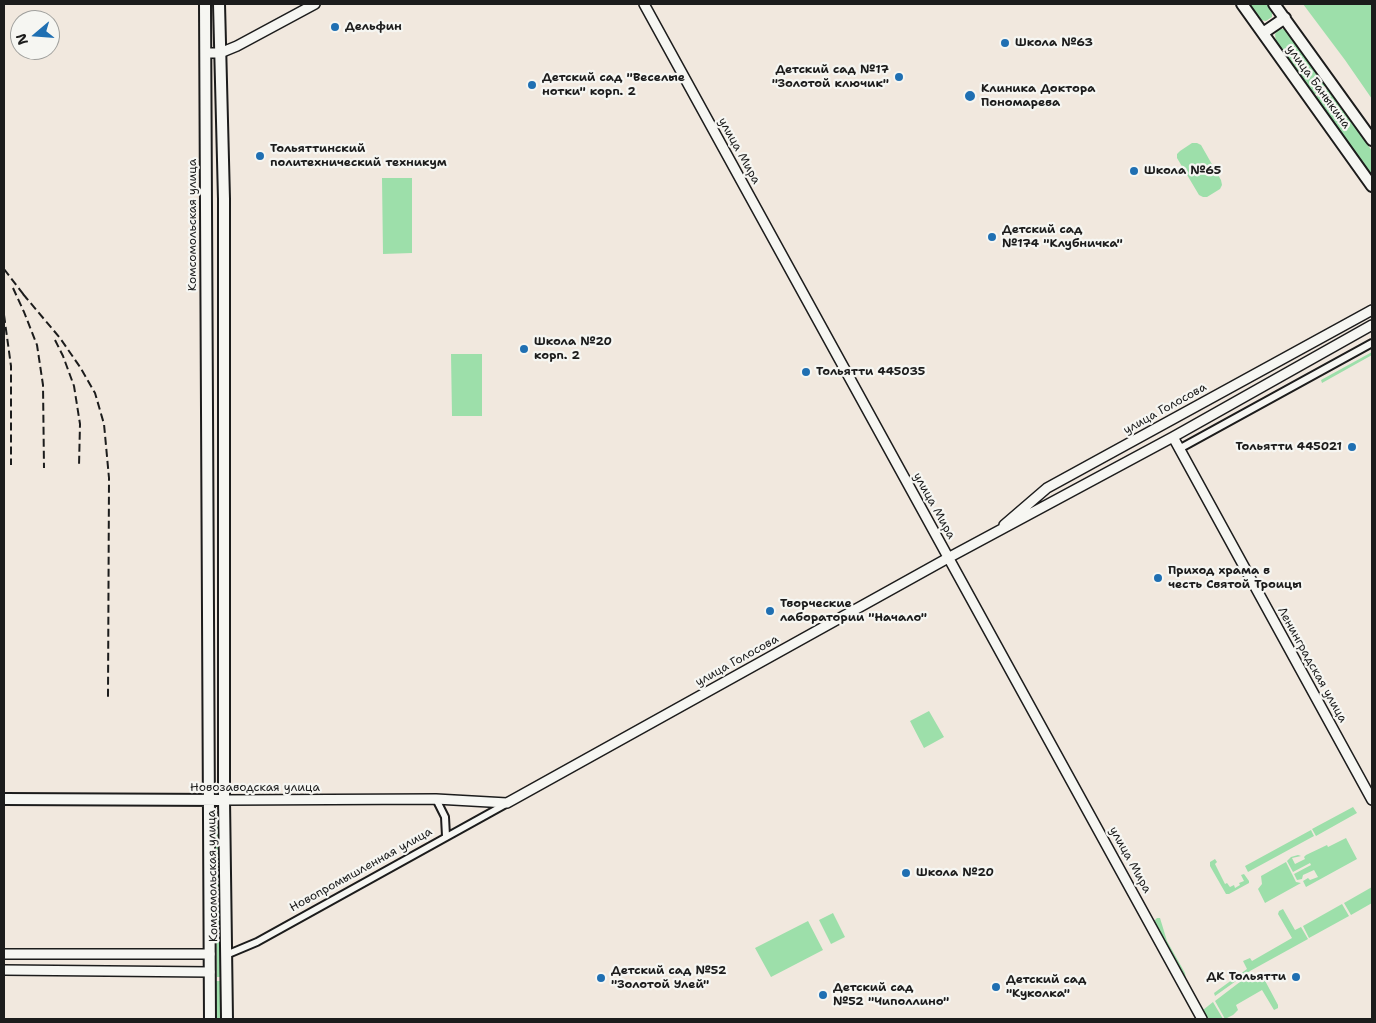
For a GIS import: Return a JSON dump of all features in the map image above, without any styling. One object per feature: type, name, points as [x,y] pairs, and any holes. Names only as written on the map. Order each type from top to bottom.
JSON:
[{"type":"main road","name":"Комсомольская улица","points":[[205,4],[210,1019]]},
{"type":"main road","name":"Комсомольская улица","points":[[219,4],[224,218],[226,1019]]},
{"type":"main road","points":[[206,53],[220,53],[315,4]]},
{"type":"main road","name":"улица Мира","points":[[644,4],[1202,1019]]},
{"type":"main road","name":"улица Баныкина","points":[[1242,4],[1372,186]]},
{"type":"main road","name":"улица Баныкина","points":[[1274,4],[1372,140]]},
{"type":"main road","points":[[1263,33],[1285,18]]},
{"type":"main road","name":"улица Голосова","points":[[979,542],[1007,522],[1047,488],[1372,310]]},
{"type":"main road","name":"улица Голосова","points":[[507,803],[948,558],[1173,437],[1372,325]]},
{"type":"main road","points":[[1229,388],[1235,390],[1237,394],[1235,402]]},
{"type":"main road","name":"Ленинградская улица","points":[[1173,437],[1372,800]]},
{"type":"main road","points":[[207,447],[224,447]]},
{"type":"main road","points":[[1047,488],[1046,495],[1054,502]]},
{"type":"main road","points":[[207,581],[224,581]]},
{"type":"main road","name":"Новозаводская улица","points":[[4,800],[436,800],[507,803]]},
{"type":"main road","points":[[210,898],[226,897]]},
{"type":"main road","points":[[4,954],[210,954]]},
{"type":"main road","points":[[4,970],[210,972]]},
{"type":"street","points":[[1180,449],[1372,343]]},
{"type":"street","points":[[436,800],[445,817],[446,836]]},
{"type":"street","name":"Новопромышленная улица","points":[[226,955],[258,942],[507,803]]},
{"type":"green space","points":[[1248,4],[1268,4],[1272,10],[1272,17],[1266,21],[1261,20]]},
{"type":"green space","points":[[1303,4],[1372,4],[1372,99],[1345,60]]},
{"type":"green space","points":[[1279,29],[1284,29],[1288,32],[1326,85],[1314,95],[1276,43],[1275,34]]},
{"type":"green space","points":[[1328,88],[1372,151],[1372,177],[1315,97]]},
{"type":"green space","points":[[1192,143],[1201,145],[1221,180],[1222,185],[1220,189],[1207,197],[1199,195],[1177,158],[1177,154],[1180,151]]},
{"type":"green space","points":[[382,178],[412,178],[412,253],[383,254]]},
{"type":"green space","points":[[1372,352],[1372,355],[1322,383],[1321,380]]},
{"type":"green space","points":[[451,354],[482,354],[482,416],[452,416]]},
{"type":"green space","points":[[929,711],[944,737],[924,748],[910,721]]},
{"type":"green space","points":[[1353,807],[1357,813],[1316,836],[1312,829]]},
{"type":"green space","points":[[216,825],[219,825],[222,890],[218,891],[216,890]]},
{"type":"green space","points":[[1311,830],[1314,836],[1248,872],[1245,866]]},
{"type":"green space","points":[[1346,838],[1357,859],[1306,887],[1303,881],[1308,878],[1310,880],[1318,877],[1314,870],[1303,875],[1302,879],[1297,880],[1294,874],[1311,865],[1310,863],[1293,872],[1287,861],[1291,857],[1301,856],[1292,858],[1295,864],[1305,859],[1306,855]]},
{"type":"green space","points":[[1215,859],[1217,862],[1215,864],[1225,884],[1227,883],[1230,887],[1234,885],[1235,888],[1244,881],[1241,875],[1244,874],[1249,883],[1226,894],[1210,866],[1210,862]]},
{"type":"green space","points":[[1286,862],[1296,882],[1301,883],[1265,903],[1258,889],[1262,884],[1261,876]]},
{"type":"green space","points":[[1372,887],[1372,903],[1351,915],[1344,903]]},
{"type":"green space","points":[[219,904],[221,906],[223,977],[217,977],[216,907]]},
{"type":"green space","points":[[1342,904],[1349,916],[1309,938],[1303,926]]},
{"type":"green space","points":[[1283,909],[1295,930],[1301,927],[1308,939],[1250,971],[1215,996],[1214,993],[1247,969],[1243,961],[1250,958],[1252,961],[1292,938],[1278,914]]},
{"type":"green space","points":[[833,913],[845,937],[831,944],[819,920]]},
{"type":"green space","points":[[1160,918],[1167,941],[1185,973],[1186,979],[1154,921]]},
{"type":"green space","points":[[808,921],[823,950],[771,977],[755,948]]},
{"type":"green space","points":[[1249,975],[1252,981],[1262,975],[1278,1008],[1274,1010],[1262,990],[1236,1005],[1238,1010],[1225,1019],[1215,1001]]},
{"type":"green space","points":[[216,981],[223,981],[223,1019],[216,1019]]},
{"type":"green space","points":[[1213,1002],[1223,1019],[1208,1019],[1203,1010]]},
{"type":"railway","points":[[4,269],[27,299]]},
{"type":"railway","points":[[13,288],[37,345],[43,385],[44,468]]},
{"type":"railway","points":[[23,294],[60,338],[80,367],[95,393],[104,424],[109,478],[108,697]]},
{"type":"railway","points":[[4,315],[11,366],[11,465]]},
{"type":"railway","points":[[55,340],[74,386],[80,424],[79,466]]},
{"type":"place","name":"Дельфин","points":[[335,27]]},
{"type":"place","name":"Школа №63","points":[[1005,43]]},
{"type":"place","name":"Детский сад №17 \"Золотой ключик\"","points":[[899,77]]},
{"type":"place","name":"Детский сад \"Веселые нотки\" корп. 2","points":[[532,85]]},
{"type":"place","name":"Клиника Доктора Пономарева","points":[[970,96]]},
{"type":"place","name":"Тольяттинский политехнический техникум","points":[[260,156]]},
{"type":"place","name":"Школа №65","points":[[1134,171]]},
{"type":"place","name":"Детский сад №174 \"Клубничка\"","points":[[992,237]]},
{"type":"place","name":"Школа №20 корп. 2","points":[[524,349]]},
{"type":"place","name":"Тольятти 445035","points":[[806,372]]},
{"type":"place","name":"Тольятти 445021","points":[[1352,447]]},
{"type":"place","name":"Приход храма в честь Святой Троицы","points":[[1158,578]]},
{"type":"place","name":"Творческие лаборатории \"Начало\"","points":[[770,611]]},
{"type":"place","name":"Школа №20","points":[[906,873]]},
{"type":"place","name":"ДК Тольятти","points":[[1296,977]]},
{"type":"place","name":"Детский сад №52 \"Золотой Улей\"","points":[[601,978]]},
{"type":"place","name":"Детский сад \"Куколка\"","points":[[996,987]]},
{"type":"place","name":"Детский сад №52 \"Чиполлино\"","points":[[823,995]]}]
